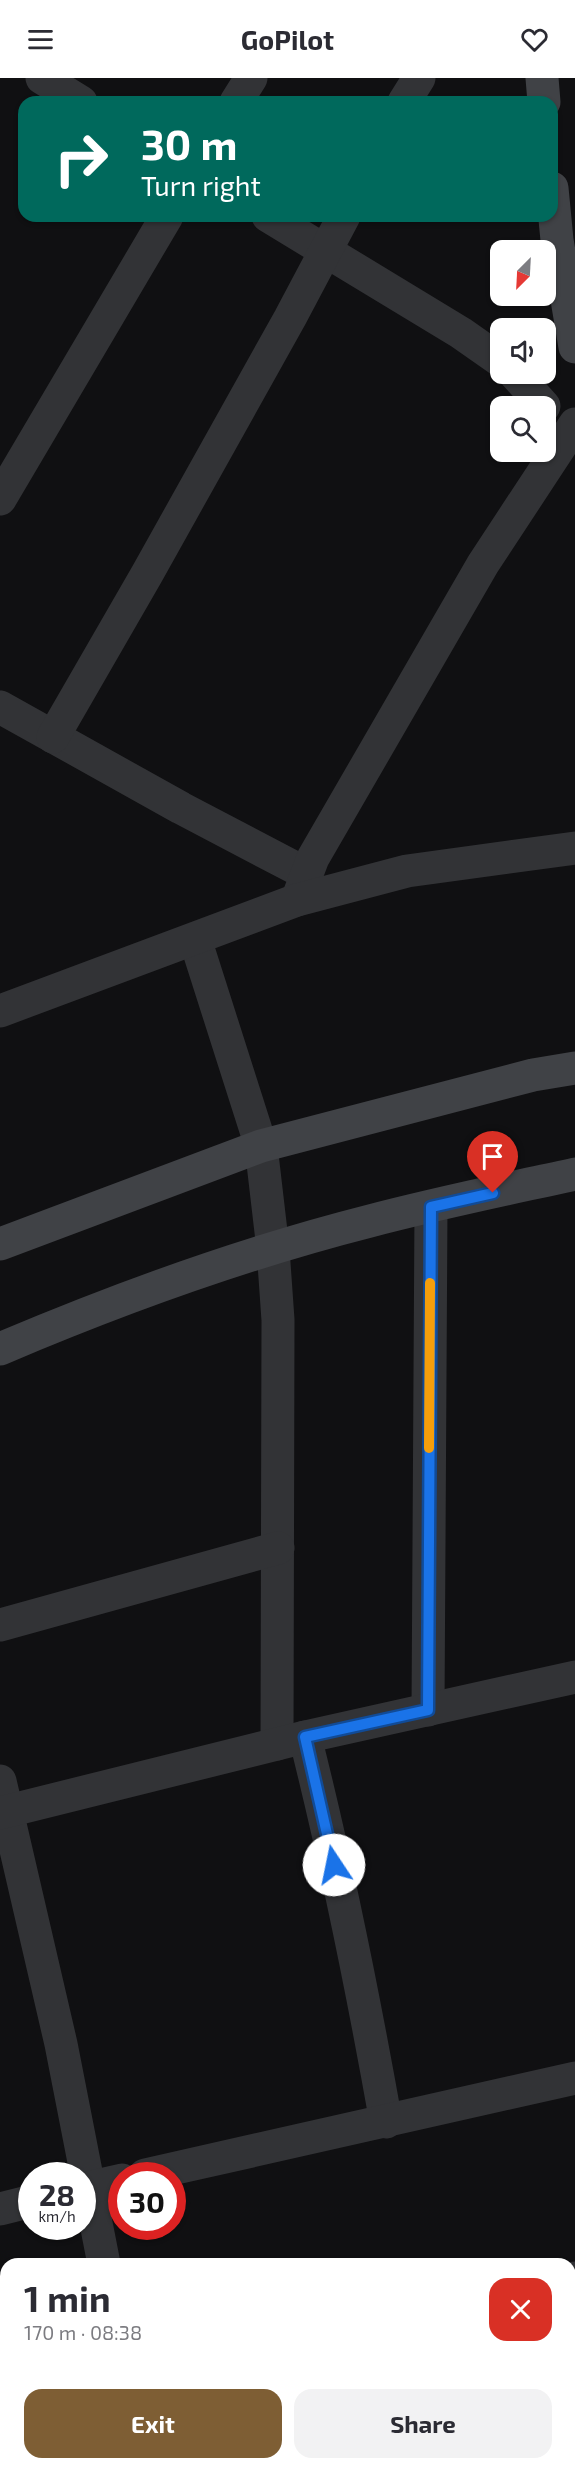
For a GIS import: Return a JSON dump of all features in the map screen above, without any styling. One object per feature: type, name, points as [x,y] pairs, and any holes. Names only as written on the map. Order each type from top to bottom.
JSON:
[{"type":"street","points":[[42,78],[71,96]]},
{"type":"street","points":[[240,96],[251,78]]},
{"type":"street","points":[[408,96],[419,78]]},
{"type":"street","points":[[542,78],[544,96]]},
{"type":"street","points":[[0,499],[163,222]]},
{"type":"street","points":[[278,222],[461,333],[490,353]]},
{"type":"street","points":[[53,738],[147,574],[341,222]]},
{"type":"street","points":[[555,222],[575,347]]},
{"type":"street","points":[[524,384],[534,396]]},
{"type":"street","points":[[301,887],[483,564],[567,436]]},
{"type":"street","points":[[0,706],[53,738],[181,808],[301,887]]},
{"type":"street","points":[[0,1011],[195,939],[301,887],[575,848]]},
{"type":"street","points":[[195,939],[261,1146],[273,1249],[278,1320],[278,1548],[291,1741],[321,1800],[369,2027],[386,2122]]},
{"type":"street","points":[[0,1244],[261,1146],[533,1075],[575,1068]]},
{"type":"street","points":[[0,1349],[80,1315],[273,1249],[370,1221],[575,1174]]},
{"type":"street","points":[[428,1710],[431,1207]]},
{"type":"street","points":[[0,1625],[278,1548]]},
{"type":"street","points":[[82,2162],[61,2043],[2,1802],[291,1741],[575,1677]]},
{"type":"street","points":[[186,2166],[575,2078]]},
{"type":"street","points":[[0,2209],[18,2204]]},
{"type":"street","points":[[96,2230],[103,2258]]},
{"type":"slow traffic","points":[[429,1448],[430,1283]]},
{"type":"route","points":[[334,1865],[305,1737],[428,1710],[431,1207],[493,1193]]}]
